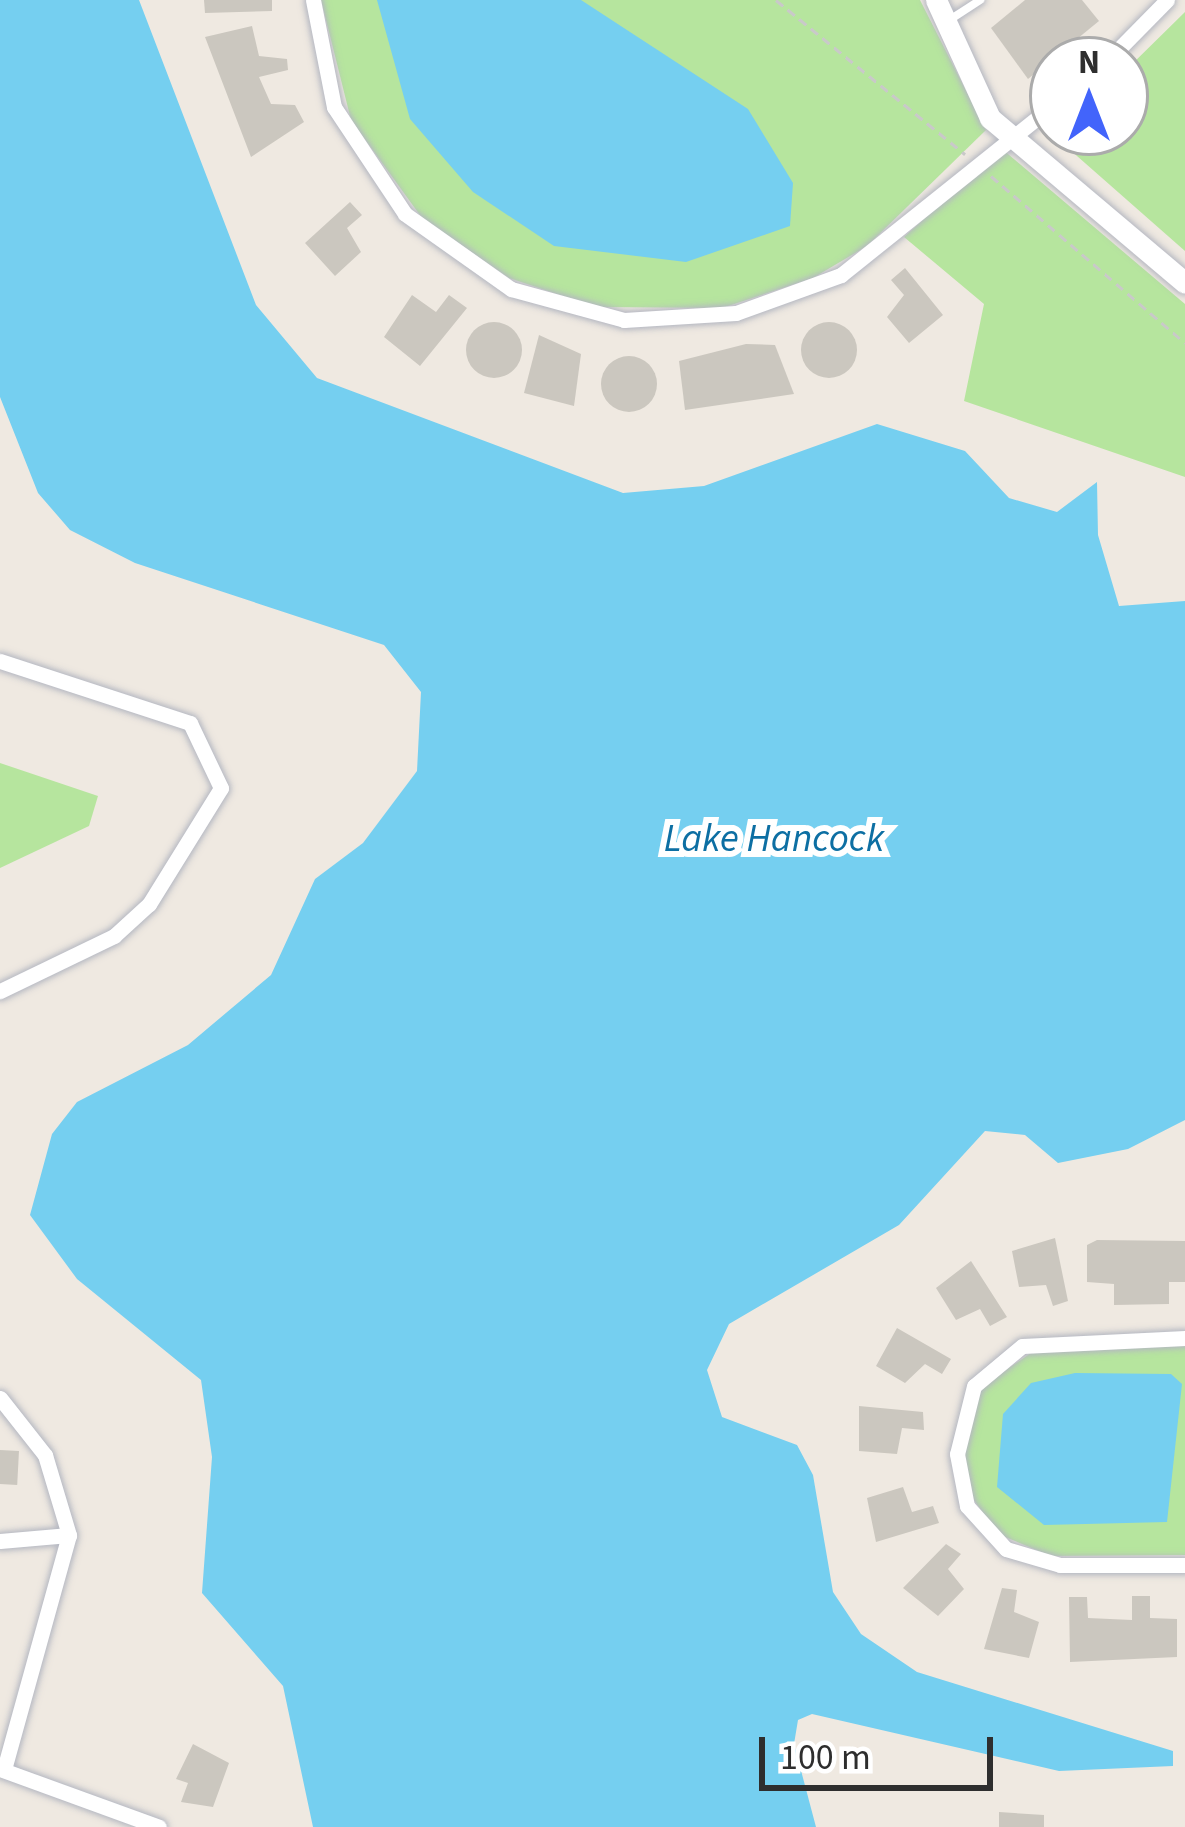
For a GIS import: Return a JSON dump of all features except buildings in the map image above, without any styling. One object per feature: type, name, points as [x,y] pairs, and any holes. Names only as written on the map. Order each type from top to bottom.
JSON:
[{"type":"street","points":[[313,0],[334,107],[405,214],[511,289],[589,315],[699,320],[808,290],[865,260],[1029,122]]},
{"type":"street","points":[[936,0],[978,101],[1008,136],[1185,283]]},
{"type":"street","points":[[1132,36],[1167,0]]},
{"type":"street","points":[[0,661],[190,723],[221,788],[149,904],[113,935],[0,992]]},
{"type":"street","points":[[1185,1338],[1022,1346],[974,1386],[957,1454],[968,1506],[1006,1549],[1060,1565],[1185,1565]]},
{"type":"street","points":[[0,1398],[45,1455],[69,1535],[2,1770],[159,1827]]},
{"type":"street","points":[[0,1541],[69,1535]]},
{"type":"lane","points":[[945,23],[980,0]]},
{"type":"green space","points":[[321,0],[920,0],[986,130],[867,246],[813,278],[722,308],[596,307],[509,278],[422,218],[351,120]]},
{"type":"green space","points":[[1185,12],[1185,251],[1077,156],[1149,156],[1149,47]]},
{"type":"green space","points":[[1002,149],[1185,304],[1185,477],[964,401],[984,304],[904,237]]},
{"type":"green space","points":[[0,763],[98,796],[89,826],[0,868]]},
{"type":"green space","points":[[1185,1344],[1185,1555],[1051,1556],[998,1534],[967,1490],[962,1454],[980,1388],[1041,1346]]},
{"type":"water","name":"Lake Hancock","points":[[0,0],[139,0],[256,305],[317,378],[623,493],[704,486],[877,424],[965,451],[1009,498],[1057,512],[1097,482],[1098,535],[1119,606],[1185,601],[1185,1120],[1128,1149],[1058,1163],[1025,1135],[985,1131],[899,1225],[729,1324],[707,1370],[722,1417],[797,1445],[813,1475],[833,1592],[861,1634],[917,1672],[1173,1751],[1173,1766],[1059,1771],[812,1714],[798,1720],[794,1744],[816,1827],[313,1827],[283,1686],[202,1593],[212,1457],[201,1380],[77,1279],[30,1215],[52,1134],[77,1102],[188,1045],[271,975],[315,879],[363,843],[417,771],[421,692],[384,645],[135,563],[70,530],[38,493],[0,397]]},
{"type":"water","points":[[377,0],[581,0],[748,109],[793,183],[790,226],[686,262],[554,246],[473,192],[410,119]]},
{"type":"water","points":[[1075,1373],[1171,1374],[1182,1384],[1167,1522],[1044,1525],[997,1487],[1003,1414],[1031,1383]]}]
